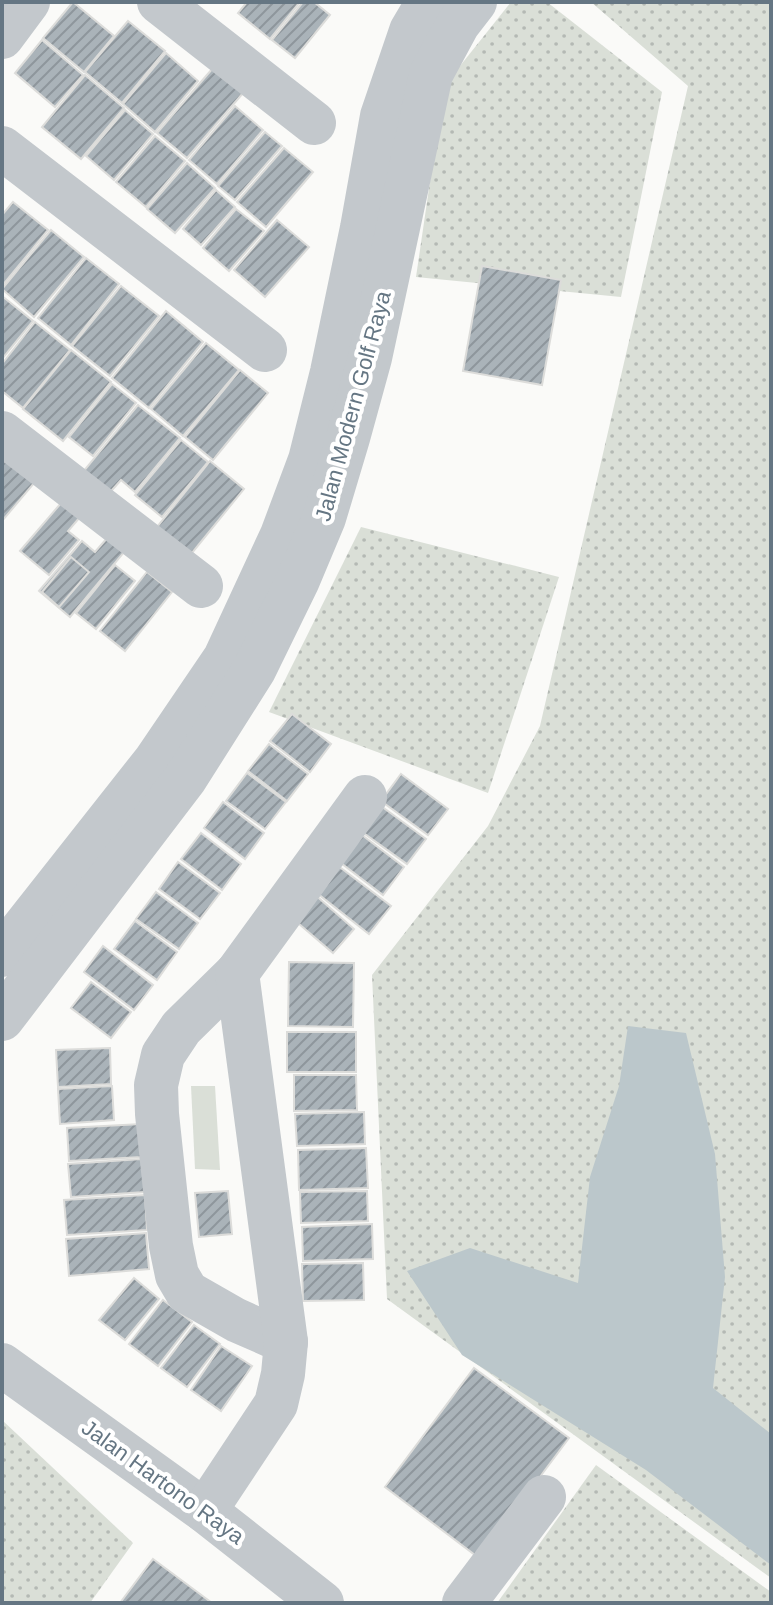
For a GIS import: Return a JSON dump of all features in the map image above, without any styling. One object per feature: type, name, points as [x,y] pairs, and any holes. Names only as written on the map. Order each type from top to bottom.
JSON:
[{"type":"street","points":[[2,37],[28,2]]},
{"type":"street","points":[[159,2],[314,123]]},
{"type":"street","name":"Jalan Modern Golf Raya","points":[[2,955],[155,761],[225,658],[282,535],[310,460],[332,372],[382,116],[411,31],[428,2]]},
{"type":"street","name":"Jalan Modern Golf Raya","points":[[2,1019],[185,779],[254,670],[298,580],[324,518],[363,385],[431,74],[458,24],[475,2]]},
{"type":"street","points":[[2,148],[265,350]]},
{"type":"street","points":[[2,433],[201,586]]},
{"type":"street","points":[[286,1342],[236,1320],[187,1292],[177,1275],[171,1246],[156,1085],[163,1055],[181,1028],[237,973],[365,797]]},
{"type":"street","points":[[205,1511],[276,1404],[286,1342],[237,973]]},
{"type":"street","name":"Jalan Hartono Raya","points":[[2,1365],[205,1511],[322,1603]]},
{"type":"street","points":[[464,1603],[544,1497]]},
{"type":"shaded area","points":[[511,2],[547,2],[662,92],[621,297],[416,277],[444,86]]},
{"type":"shaded area","points":[[591,2],[771,2],[771,1578],[387,1299],[372,975],[488,826],[540,726],[688,86]]},
{"type":"shaded area","points":[[361,527],[559,577],[488,793],[269,712]]},
{"type":"shaded area","points":[[628,1026],[686,1033],[715,1154],[725,1277],[713,1388],[771,1434],[771,1565],[646,1470],[462,1355],[407,1271],[470,1248],[578,1283],[590,1177],[619,1086]]},
{"type":"shaded area","points":[[191,1086],[215,1086],[220,1170],[195,1169]]},
{"type":"shaded area","points":[[2,1420],[133,1543],[90,1603],[2,1603]]},
{"type":"shaded area","points":[[596,1465],[771,1592],[771,1603],[497,1603]]},
{"type":"building","points":[[73,2],[114,36],[84,72],[43,38]]},
{"type":"building","points":[[247,2],[300,2],[270,39],[238,13]]},
{"type":"building","points":[[303,2],[314,2],[330,15],[295,58],[272,40]]},
{"type":"building","points":[[128,21],[165,51],[122,103],[85,72]]},
{"type":"building","points":[[42,40],[83,75],[55,107],[15,73]]},
{"type":"building","points":[[166,53],[198,81],[155,132],[123,104]]},
{"type":"building","points":[[213,68],[243,93],[187,158],[157,133]]},
{"type":"building","points":[[85,75],[124,108],[81,159],[42,127]]},
{"type":"building","points":[[235,106],[263,130],[217,184],[189,160]]},
{"type":"building","points":[[125,110],[153,134],[114,180],[86,156]]},
{"type":"building","points":[[265,132],[282,146],[235,200],[218,186]]},
{"type":"building","points":[[155,136],[185,161],[146,207],[116,182]]},
{"type":"building","points":[[284,148],[313,172],[266,227],[237,202]]},
{"type":"building","points":[[187,163],[215,188],[175,233],[147,209]]},
{"type":"building","points":[[216,190],[235,207],[201,245],[183,229]]},
{"type":"building","points":[[13,202],[48,230],[2,286],[2,215]]},
{"type":"building","points":[[236,209],[264,231],[229,271],[203,248]]},
{"type":"building","points":[[277,220],[309,247],[265,297],[234,270]]},
{"type":"building","points":[[51,230],[84,257],[34,317],[2,289]]},
{"type":"building","points":[[86,258],[119,284],[71,345],[38,318]]},
{"type":"building","points":[[482,266],[561,280],[542,385],[463,371]]},
{"type":"building","points":[[121,286],[159,316],[110,376],[72,346]]},
{"type":"building","points":[[2,296],[33,321],[2,359]]},
{"type":"building","points":[[166,311],[203,342],[149,408],[112,378]]},
{"type":"building","points":[[35,322],[70,350],[23,408],[2,391],[2,364]]},
{"type":"building","points":[[206,343],[239,370],[183,436],[151,409]]},
{"type":"building","points":[[71,350],[111,382],[63,441],[23,409]]},
{"type":"building","points":[[240,370],[268,393],[213,460],[185,437]]},
{"type":"building","points":[[112,384],[136,403],[93,456],[69,437]]},
{"type":"building","points":[[138,405],[180,438],[135,492],[121,480],[104,499],[78,478]]},
{"type":"building","points":[[181,440],[208,462],[162,517],[135,495]]},
{"type":"building","points":[[6,459],[35,482],[2,521],[2,464]]},
{"type":"building","points":[[210,461],[244,489],[187,559],[153,532]]},
{"type":"building","points":[[62,502],[80,517],[68,531],[79,540],[49,575],[20,551]]},
{"type":"building","points":[[108,537],[125,551],[70,617],[39,591],[82,541],[95,552]]},
{"type":"building","points":[[71,557],[89,572],[59,607],[42,592]]},
{"type":"building","points":[[115,565],[135,581],[96,629],[76,613]]},
{"type":"building","points":[[147,572],[172,592],[125,651],[100,631]]},
{"type":"building","points":[[292,714],[331,744],[310,772],[270,741]]},
{"type":"building","points":[[269,744],[308,774],[287,801],[248,771]]},
{"type":"building","points":[[247,773],[286,802],[265,829],[226,801]]},
{"type":"building","points":[[401,774],[448,809],[428,835],[381,801]]},
{"type":"building","points":[[370,798],[426,839],[407,864],[351,824]]},
{"type":"building","points":[[223,802],[264,833],[245,859],[204,828]]},
{"type":"building","points":[[358,832],[404,867],[383,895],[337,860]]},
{"type":"building","points":[[201,833],[241,864],[222,890],[181,859]]},
{"type":"building","points":[[329,859],[391,906],[369,934],[308,886]]},
{"type":"building","points":[[178,862],[220,893],[200,919],[159,889]]},
{"type":"building","points":[[156,892],[198,923],[179,949],[136,919]]},
{"type":"building","points":[[313,893],[354,929],[333,953],[292,918]]},
{"type":"building","points":[[135,921],[177,952],[157,980],[114,949]]},
{"type":"building","points":[[103,946],[153,985],[134,1010],[84,972]]},
{"type":"building","points":[[289,962],[354,963],[353,1027],[288,1026]]},
{"type":"building","points":[[91,982],[131,1012],[111,1038],[71,1008]]},
{"type":"building","points":[[287,1032],[356,1032],[356,1072],[287,1072]]},
{"type":"building","points":[[110,1048],[111,1084],[58,1087],[56,1050]]},
{"type":"building","points":[[294,1075],[356,1075],[357,1110],[294,1111]]},
{"type":"building","points":[[112,1086],[114,1120],[60,1124],[58,1089]]},
{"type":"building","points":[[364,1112],[365,1144],[297,1146],[295,1114]]},
{"type":"building","points":[[141,1124],[142,1157],[69,1161],[67,1128]]},
{"type":"building","points":[[366,1148],[368,1188],[299,1190],[298,1150]]},
{"type":"building","points":[[142,1159],[145,1192],[71,1197],[68,1164]]},
{"type":"building","points":[[228,1191],[232,1234],[199,1237],[195,1193]]},
{"type":"building","points":[[367,1191],[368,1221],[301,1223],[300,1192]]},
{"type":"building","points":[[145,1195],[147,1230],[67,1235],[64,1200]]},
{"type":"building","points":[[372,1224],[373,1259],[303,1261],[302,1227]]},
{"type":"building","points":[[146,1233],[149,1269],[69,1276],[66,1239]]},
{"type":"building","points":[[363,1263],[364,1300],[303,1301],[302,1264]]},
{"type":"building","points":[[134,1278],[159,1299],[125,1340],[99,1320]]},
{"type":"building","points":[[163,1300],[192,1322],[158,1366],[129,1344]]},
{"type":"building","points":[[194,1325],[220,1344],[187,1387],[161,1368]]},
{"type":"building","points":[[221,1346],[252,1366],[221,1411],[191,1390]]},
{"type":"building","points":[[474,1368],[569,1438],[479,1558],[385,1487]]},
{"type":"building","points":[[153,1559],[212,1603],[120,1603]]}]
